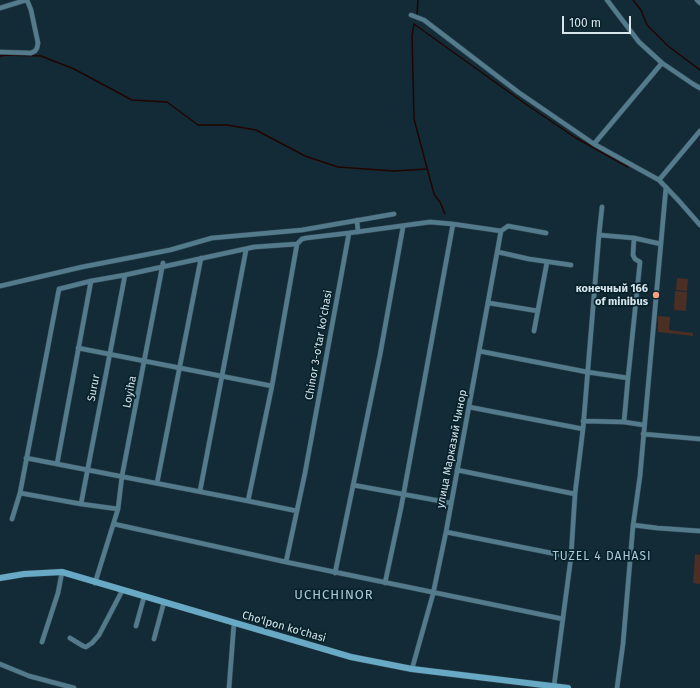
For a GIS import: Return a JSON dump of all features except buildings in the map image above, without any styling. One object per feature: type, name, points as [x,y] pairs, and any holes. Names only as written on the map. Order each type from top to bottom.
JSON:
[{"type":"main road","name":"Cho'lpon ko'chasi","points":[[0,578],[24,574],[62,572],[94,583],[351,657],[412,669],[533,686],[568,688]]},
{"type":"street","points":[[0,8],[26,0],[31,10],[38,43],[35,51],[31,53],[0,52]]},
{"type":"street","points":[[607,0],[632,35],[662,62],[700,88]]},
{"type":"street","points":[[697,0],[700,3]]},
{"type":"street","points":[[411,15],[424,20],[518,92],[594,144],[659,180],[700,226]]},
{"type":"street","points":[[594,144],[662,62]]},
{"type":"street","points":[[659,180],[700,131]]},
{"type":"street","points":[[617,688],[623,644],[633,525],[640,476],[666,187]]},
{"type":"street","points":[[554,686],[571,556],[575,494],[583,429],[602,207]]},
{"type":"street","points":[[0,286],[82,267],[170,250],[212,238],[302,230],[394,214]]},
{"type":"street","points":[[357,220],[358,232]]},
{"type":"street","points":[[248,501],[272,386],[298,244],[302,239],[403,227],[430,222],[501,231],[508,226],[546,233]]},
{"type":"street","points":[[385,584],[453,224]]},
{"type":"street","points":[[335,573],[380,355],[403,227]]},
{"type":"street","name":"улица Марказий Чинор","points":[[412,669],[433,594],[446,532],[501,231]]},
{"type":"street","name":"Chinor 3-o'tar ko'chasi","points":[[286,562],[305,474],[349,233]]},
{"type":"street","points":[[599,234],[634,238],[661,244]]},
{"type":"street","points":[[624,422],[640,262],[635,259],[633,255],[634,238]]},
{"type":"street","points":[[12,519],[20,493],[59,289],[163,265],[246,250],[254,247],[298,244]]},
{"type":"street","points":[[200,491],[246,250]]},
{"type":"street","points":[[498,252],[547,262],[572,265]]},
{"type":"street","points":[[157,483],[201,258]]},
{"type":"street","points":[[534,332],[547,262]]},
{"type":"street","name":"Loyiha","points":[[94,583],[118,509],[122,476],[163,265]]},
{"type":"street","name":"Surur","points":[[81,504],[125,275]]},
{"type":"street","points":[[57,464],[91,281]]},
{"type":"street","points":[[489,303],[538,311]]},
{"type":"street","points":[[78,348],[272,386]]},
{"type":"street","points":[[479,351],[587,372],[628,378]]},
{"type":"street","points":[[469,407],[583,429]]},
{"type":"street","points":[[583,421],[624,422],[644,425]]},
{"type":"street","points":[[643,434],[700,439]]},
{"type":"street","points":[[26,458],[296,511]]},
{"type":"street","points":[[457,470],[575,494]]},
{"type":"street","points":[[353,485],[451,503]]},
{"type":"street","points":[[20,493],[118,509]]},
{"type":"street","points":[[114,524],[385,584],[563,620]]},
{"type":"street","points":[[633,525],[700,531]]},
{"type":"street","points":[[446,532],[571,556]]},
{"type":"street","points":[[42,642],[58,593],[62,572]]},
{"type":"street","points":[[70,638],[86,647],[92,644],[99,635],[122,590]]},
{"type":"street","points":[[136,626],[144,597]]},
{"type":"street","points":[[154,639],[164,602]]},
{"type":"street","points":[[229,688],[234,623]]},
{"type":"street","points":[[0,664],[29,676],[74,688]]},
{"type":"shaded area","points":[[677,278],[688,279],[687,291],[676,290]]},
{"type":"shaded area","points":[[675,291],[687,292],[686,311],[674,310]]},
{"type":"shaded area","points":[[658,316],[670,317],[669,330],[693,333],[693,336],[658,332]]},
{"type":"shaded area","points":[[695,554],[700,555],[700,584],[693,583]]},
{"type":"waterway","points":[[417,15],[418,0]]},
{"type":"waterway","points":[[633,0],[641,10],[647,25],[668,46],[700,70]]},
{"type":"waterway","points":[[445,214],[440,202],[434,194],[414,119],[412,36],[414,24],[527,105],[576,138],[628,167]]},
{"type":"waterway","points":[[0,56],[41,56],[74,69],[132,100],[167,102],[198,125],[227,125],[256,130],[305,156],[338,167],[394,171],[427,169]]},
{"type":"place","name":"конечный 166 of minibus","points":[[656,295]]},
{"type":"district","name":"TUZEL 4 DAHASI","points":[[602,557]]},
{"type":"district","name":"UCHCHINOR","points":[[334,595]]}]
